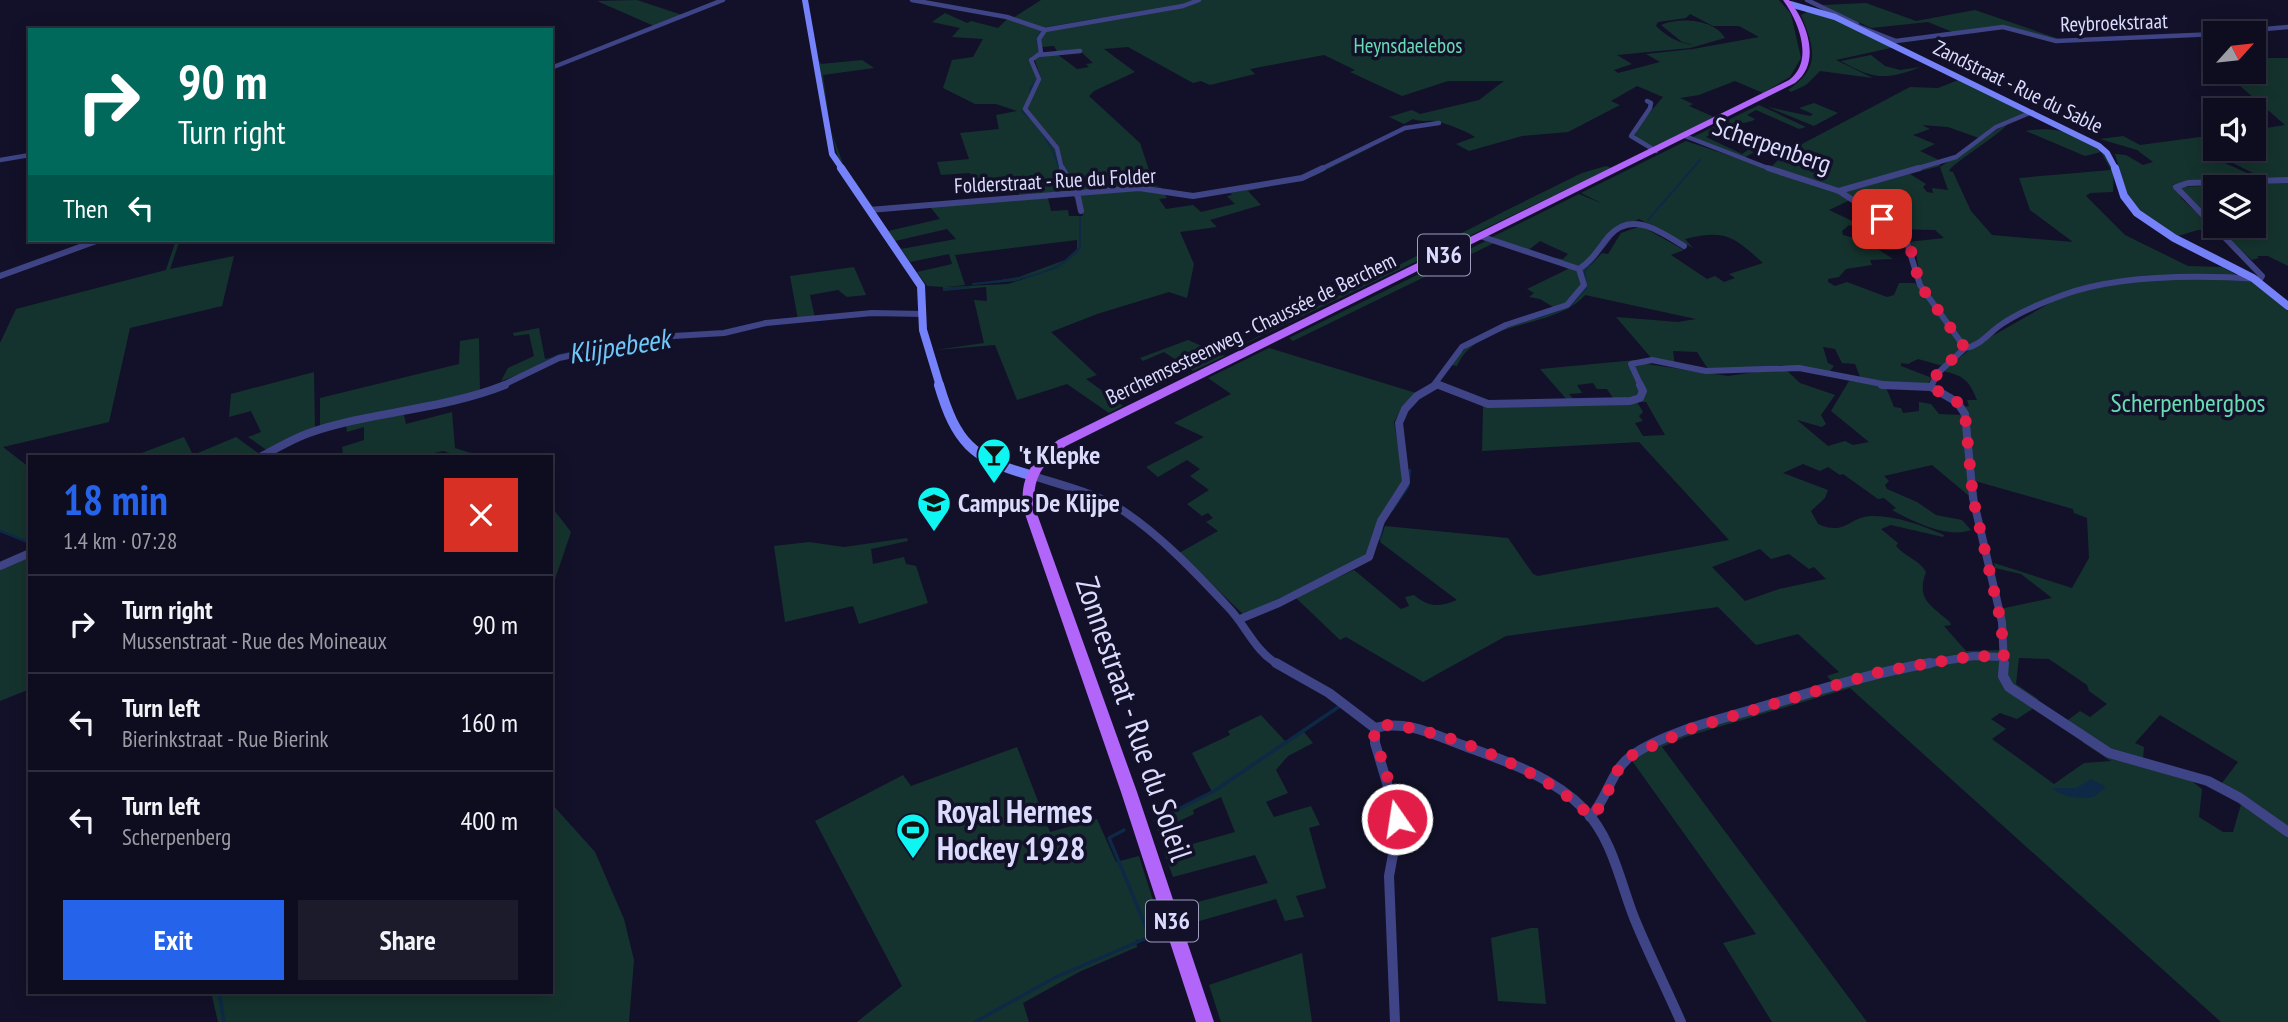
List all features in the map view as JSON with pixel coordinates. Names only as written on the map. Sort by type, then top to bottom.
[{"type":"main road","name":"Berchemsesteenweg - Chaussée de Berchem","points":[[1030,475],[1045,455],[1062,443],[1780,89],[1798,77],[1806,58],[1790,4]]},
{"type":"main road","name":"Zonnestraat - Rue du Soleil","points":[[1030,475],[1027,491],[1030,511],[1132,801],[1205,1022]]},
{"type":"street","points":[[553,67],[723,0]]},
{"type":"street","points":[[805,0],[832,154],[919,282],[923,295],[923,330],[954,429],[979,453],[1005,468],[1099,498],[1125,512],[1184,561],[1240,619],[1254,643],[1272,661],[1329,693],[1375,728]]},
{"type":"street","points":[[912,0],[1009,18],[1045,30],[1184,6],[1199,0]]},
{"type":"street","points":[[1807,0],[1895,43]]},
{"type":"street","name":"Zandstraat - Rue du Sable","points":[[1790,4],[1840,20],[1895,43],[2085,138],[2109,153],[2117,168],[2122,195],[2140,216],[2255,280],[2288,306]]},
{"type":"street","points":[[1840,20],[1859,25]]},
{"type":"street","name":"Reybroekstraat","points":[[1895,43],[2001,27],[2056,41],[2143,40],[2203,34]]},
{"type":"street","name":"Reybroekstraat","points":[[2266,29],[2288,27]]},
{"type":"street","points":[[1045,30],[1039,39],[1041,53],[1031,60],[1039,79],[1032,89],[1031,100],[1025,110],[1057,148],[1063,173],[1076,193],[1081,211]]},
{"type":"street","points":[[1038,55],[1080,51]]},
{"type":"street","points":[[1647,101],[1651,103],[1650,107],[1631,136],[1656,151]]},
{"type":"street","points":[[1839,191],[1956,157],[1996,127],[2032,112]]},
{"type":"street","name":"Folderstraat - Rue du Folder","points":[[869,210],[1148,188],[1193,196],[1272,186],[1311,175],[1405,128],[1439,123]]},
{"type":"street","name":"Scherpenberg","points":[[1685,136],[1797,180],[1839,191],[1882,219],[1907,243],[1920,285],[1965,348]]},
{"type":"street","points":[[0,160],[28,155]]},
{"type":"street","points":[[1931,387],[1938,372],[1965,348],[1972,347],[2004,322],[2063,295],[2103,282],[2224,276],[2255,280],[2262,276],[2242,252],[2181,195],[2176,187],[2188,183],[2288,180]]},
{"type":"street","points":[[1579,269],[1598,254],[1614,231],[1636,222],[1650,226],[1684,246]]},
{"type":"street","points":[[1480,236],[1579,269]]},
{"type":"street","points":[[0,276],[94,242]]},
{"type":"street","points":[[1240,619],[1279,603],[1369,557],[1381,521],[1406,482],[1407,469],[1400,440],[1401,415],[1417,396],[1437,384],[1455,355],[1470,343],[1506,325],[1570,302],[1584,285],[1579,269]]},
{"type":"street","points":[[264,455],[308,433],[411,408],[456,401],[495,389],[559,358],[599,348],[657,337],[719,334],[766,323],[872,313],[923,314]]},
{"type":"street","points":[[1437,384],[1488,404],[1630,401],[1640,398],[1643,391],[1631,364],[1644,360],[1718,373],[1789,367],[1868,381],[1931,387],[1957,402],[1965,414],[1973,498],[2001,622],[2003,676],[2009,687],[2094,745],[2118,757],[2175,770],[2208,781],[2240,798],[2288,832]]},
{"type":"street","points":[[0,566],[28,553]]},
{"type":"street","points":[[1590,817],[1601,806],[1618,770],[1630,756],[1690,729],[1883,671],[1974,656],[2004,657]]},
{"type":"street","points":[[1375,728],[1385,725],[1414,729],[1521,767],[1555,786],[1590,817],[1611,852],[1633,915],[1681,1022]]},
{"type":"street","points":[[1375,728],[1375,743],[1396,813],[1397,833],[1389,876],[1395,1022]]},
{"type":"green space","points":[[637,0],[682,15],[654,26],[597,1]]},
{"type":"green space","name":"Heynsdaelebos","points":[[1041,0],[1197,0],[1186,6],[1200,0],[1779,0],[1791,14],[1801,58],[1790,77],[1763,93],[1735,81],[1699,95],[1680,98],[1693,104],[1689,106],[1714,117],[1654,147],[1634,138],[1639,125],[1663,97],[1637,86],[1611,101],[1620,105],[1568,132],[1522,136],[1469,151],[1456,144],[1475,137],[1458,128],[1436,121],[1413,119],[1404,124],[1389,117],[1412,110],[1420,114],[1479,100],[1504,81],[1448,81],[1402,96],[1350,72],[1355,70],[1324,55],[1250,69],[1255,74],[1210,85],[1201,81],[1193,83],[1128,47],[1104,49],[1135,72],[1094,91],[1089,96],[1140,143],[1154,185],[1168,189],[1156,187],[1081,192],[1064,173],[1058,149],[1026,110],[1041,78],[1034,58],[1057,54],[1077,69],[1089,67],[1086,64],[1093,63],[1080,51],[1058,53],[1054,46],[1041,47],[1040,38],[1046,31],[1084,21],[1045,29],[1013,18]],"holes":[[[1690,14],[1713,26],[1739,26],[1759,37],[1693,49],[1646,54],[1660,62],[1618,73],[1614,70],[1632,64],[1617,55],[1690,48],[1725,38],[1713,27],[1696,21],[1668,22],[1661,25],[1682,42],[1694,45],[1689,44],[1678,41],[1664,33],[1656,26],[1658,22],[1686,18]]]},
{"type":"green space","points":[[1866,3],[1916,21],[1975,10],[2065,41],[2014,28],[1955,33],[1928,22],[1871,28],[1822,5]]},
{"type":"green space","points":[[1807,12],[1828,16],[1895,47],[1836,60],[1873,78],[1820,71],[1806,85],[1791,92],[1788,90],[1806,74],[1812,57],[1810,38],[1801,15]]},
{"type":"green space","points":[[945,13],[967,23],[971,21],[998,28],[1008,18],[1041,30],[1040,52],[1031,57],[1038,75],[1024,108],[1056,149],[1073,190],[1047,194],[1051,211],[1068,210],[1069,216],[1083,216],[1079,195],[1147,189],[1164,193],[1167,198],[1159,199],[1166,209],[1193,205],[1201,212],[1235,204],[1227,196],[1232,195],[1230,193],[1276,185],[1248,191],[1261,205],[1210,220],[1217,227],[1180,232],[1194,264],[1187,298],[1169,292],[1097,314],[1051,332],[1097,375],[1086,379],[1123,406],[1109,413],[1067,384],[1017,400],[995,345],[935,350],[984,343],[974,300],[987,301],[986,287],[943,291],[943,287],[927,286],[917,272],[952,264],[949,254],[910,262],[901,249],[956,239],[947,229],[895,241],[888,231],[940,219],[930,207],[871,208],[838,157],[831,131],[843,164],[873,207],[1020,196],[1017,183],[972,183],[970,173],[941,175],[937,162],[969,159],[960,133],[999,129],[996,115],[1017,111],[996,104],[975,104],[943,88],[952,60],[973,57],[983,39],[952,37],[960,28],[932,22]],"holes":[[[1077,240],[1077,249],[1065,260],[1019,277],[971,285],[1015,281],[1070,264],[1008,284],[946,287],[965,285],[955,255]]]},
{"type":"green space","points":[[1871,55],[1885,66],[1900,70],[1921,67],[1880,76],[1862,72],[1841,61]]},
{"type":"green space","points":[[2266,58],[2288,58],[2288,180],[2266,179],[2266,175],[2257,175],[2229,161],[2266,161],[2266,128],[2285,125],[2266,108],[2266,98],[2254,98],[2238,84],[2266,84]]},
{"type":"green space","points":[[862,60],[874,68],[823,75],[829,120],[819,61],[821,64]]},
{"type":"green space","name":"Scherpenbergbos","points":[[1961,79],[2027,112],[1979,138],[1948,127],[1922,125],[1930,129],[1913,135],[1935,144],[1920,151],[1941,161],[1940,166],[1910,174],[1926,184],[1923,187],[1927,192],[1933,193],[1932,188],[1948,190],[1940,167],[2009,122],[1949,171],[1953,172],[1971,211],[1992,235],[2073,242],[2030,210],[2019,178],[2111,170],[2101,152],[2085,156],[2026,131],[2049,129],[2074,134],[2096,146],[2105,154],[2111,165],[2113,192],[2090,193],[2086,196],[2125,235],[2188,266],[2222,267],[2242,278],[2252,279],[2288,311],[2288,828],[2222,783],[2238,762],[2160,715],[2135,743],[2144,747],[2143,759],[2173,767],[2202,789],[2199,817],[2223,832],[2233,832],[2242,801],[2288,835],[2288,1022],[2221,1022],[1850,688],[1685,737],[1662,747],[1867,1022],[1772,1022],[1723,943],[1756,934],[1630,758],[1649,748],[1834,684],[1827,676],[1839,672],[1798,634],[1756,645],[1718,607],[1506,636],[1423,682],[1346,637],[1340,640],[1295,597],[1354,570],[1401,609],[1409,606],[1405,597],[1414,595],[1435,605],[1457,600],[1380,542],[1385,526],[1508,538],[1533,574],[1538,576],[1729,540],[1639,442],[1482,451],[1483,406],[1637,402],[1643,412],[1639,416],[1643,421],[1635,423],[1643,436],[1665,435],[1646,402],[1642,402],[1646,391],[1635,367],[1640,363],[1728,376],[1784,368],[1800,383],[1835,395],[1821,415],[1826,424],[1822,427],[1797,420],[1828,446],[1845,441],[1853,445],[1869,442],[1831,411],[1849,381],[1885,385],[1894,407],[1901,408],[1903,413],[1919,411],[1919,402],[1931,404],[1939,414],[1961,415],[1957,408],[1969,406],[1967,400],[1977,400],[1965,380],[1943,371],[1973,347],[2050,303],[2045,301],[2009,316],[1970,346],[1966,345],[1921,282],[1916,253],[1908,242],[1944,238],[1935,230],[1895,229],[1842,189],[1771,167],[1785,153],[1910,87],[1938,88]],"holes":[[[1803,464],[1820,471],[1828,467],[1840,475],[1843,474],[1878,499],[1884,498],[1896,508],[1892,510],[1941,531],[1971,530],[1962,520],[1936,515],[1917,502],[1887,489],[1885,485],[1889,481],[1884,476],[1932,465],[1968,495],[1978,499],[1975,481],[2073,509],[2074,513],[2087,518],[2089,558],[2072,588],[1994,563],[1995,568],[2021,574],[2052,598],[2000,609],[2001,650],[1966,651],[1944,626],[1951,625],[1950,622],[1927,601],[1923,589],[1926,572],[1881,529],[1891,525],[1943,537],[1944,535],[1908,521],[1879,516],[1863,517],[1834,528],[1818,524],[1811,511],[1825,498],[1828,490],[1783,473]],[[1760,549],[1771,559],[1789,554],[1809,569],[1814,567],[1826,579],[1779,589],[1745,601],[1712,567]],[[2019,658],[2049,659],[2087,685],[2089,691],[2107,704],[2090,717],[2080,711],[2068,720],[2086,738],[2082,742],[2111,761],[2084,763],[2054,784],[1992,739],[2006,729],[1991,719],[2000,713],[2017,719],[2034,708],[2038,699],[2016,684]]]},
{"type":"green space","points":[[1814,103],[1838,113],[1814,126],[1768,107],[1810,116],[1813,114],[1799,108]]},
{"type":"green space","points":[[1759,105],[1806,127],[1799,129],[1756,110],[1747,115],[1755,119],[1752,121],[1722,128],[1706,137],[1742,154],[1759,142],[1766,145],[1744,158],[1693,137]]},
{"type":"green space","points":[[2123,136],[2140,145],[2203,137],[2203,161],[2221,161],[2251,175],[2203,175],[2203,182],[2173,184],[2182,199],[2203,218],[2203,230],[2178,236],[2147,218],[2129,200],[2115,154],[2126,155],[2143,165],[2153,162],[2137,150],[2100,139]]},
{"type":"green space","points":[[1686,141],[1838,192],[1850,200],[1829,210],[1865,227],[1860,229],[1849,225],[1842,231],[1843,235],[1880,245],[1876,248],[1893,259],[1870,260],[1872,265],[1846,269],[1839,277],[1828,279],[1828,282],[1835,286],[1847,282],[1887,297],[1894,295],[1899,283],[1915,283],[1964,347],[1943,366],[1918,359],[1908,364],[1901,363],[1901,366],[1932,378],[1926,386],[1861,379],[1855,364],[1842,363],[1835,349],[1823,347],[1828,363],[1834,366],[1829,372],[1780,365],[1710,372],[1697,352],[1673,351],[1675,366],[1653,360],[1616,317],[1678,322],[1696,319],[1585,295],[1554,315],[1481,340],[1467,351],[1457,366],[1451,365],[1461,353],[1485,336],[1558,310],[1540,299],[1529,297],[1534,293],[1527,289],[1568,269],[1553,261],[1556,258],[1563,259],[1568,254],[1540,241],[1526,252],[1490,238],[1579,194],[1603,204],[1581,193]],"holes":[[[1639,219],[1693,248],[1685,239],[1720,235],[1736,241],[1763,263],[1729,274],[1735,278],[1724,282],[1715,276],[1707,279],[1671,255],[1684,250],[1641,226],[1621,233],[1608,254],[1602,253],[1591,265],[1586,264],[1616,229]]]},
{"type":"green space","points":[[1376,145],[1314,176],[1300,179]]},
{"type":"green space","points":[[1606,166],[1611,168],[1228,352],[1582,173]]},
{"type":"green space","points":[[1316,171],[1293,181],[1270,184]]},
{"type":"green space","points":[[2288,182],[2288,266],[2268,256],[2257,256],[2259,258],[2252,260],[2229,238],[2266,238],[2266,183]]},
{"type":"green space","points":[[1270,184],[1236,191],[1212,193]]},
{"type":"green space","points":[[2203,186],[2203,212],[2179,187]]},
{"type":"green space","points":[[1486,241],[1494,243],[1293,341],[1289,338]]},
{"type":"green space","points":[[175,242],[179,242],[170,269],[234,256],[222,306],[130,328],[109,422],[3,447],[28,466],[28,541],[0,530],[0,343],[16,309],[166,270]]},
{"type":"green space","points":[[854,267],[866,295],[847,297],[838,290],[810,295],[815,318],[798,320],[790,276]]},
{"type":"green space","points":[[539,328],[545,359],[589,349],[501,381],[508,368],[534,356],[529,334],[514,336],[513,333]]},
{"type":"green space","points":[[479,338],[480,393],[320,428],[320,398],[459,364],[460,341]]},
{"type":"green space","points":[[1188,340],[1225,356],[1193,371],[1164,352],[1143,361],[1140,358]]},
{"type":"green space","points":[[1269,348],[1416,393],[1403,406],[1394,422],[1404,480],[1373,547],[1363,559],[1244,615],[1179,553],[1218,531],[1206,522],[1213,518],[1208,513],[1202,516],[1187,504],[1209,490],[1190,476],[1200,469],[1187,460],[1158,477],[1146,467],[1204,437],[1174,423],[1231,394],[1208,378]]},
{"type":"green space","points":[[1636,360],[1628,365],[1639,383],[1641,394],[1615,401],[1607,389],[1597,389],[1593,383],[1577,385],[1582,393],[1569,394],[1576,402],[1569,402],[1540,369]]},
{"type":"green space","points":[[314,372],[315,429],[268,451],[248,437],[261,432],[251,411],[229,417],[231,394]]},
{"type":"green space","points":[[403,411],[406,424],[452,412],[455,448],[477,455],[456,455],[443,451],[426,455],[340,455],[343,454],[342,447],[364,440],[364,427],[347,432],[346,425]]},
{"type":"green space","points":[[184,437],[193,455],[136,455]]},
{"type":"green space","points":[[236,437],[261,455],[193,455]]},
{"type":"green space","points":[[553,509],[571,532],[553,585]]},
{"type":"green space","points":[[907,538],[908,541],[871,549],[873,564],[904,557],[906,564],[916,566],[928,603],[859,624],[853,606],[785,622],[774,546],[809,542],[844,547]]},
{"type":"green space","points":[[28,558],[28,690],[0,701],[0,570]]},
{"type":"green space","points":[[1261,715],[1285,741],[1304,732],[1313,743],[1288,756],[1276,770],[1288,793],[1266,802],[1274,817],[1311,806],[1320,825],[1309,828],[1326,888],[1296,896],[1304,917],[1285,921],[1276,899],[1189,924],[1183,906],[1268,883],[1255,855],[1173,877],[1164,852],[1235,832],[1221,797],[1193,810],[1194,814],[1158,831],[1155,822],[1212,792],[1192,753],[1230,735],[1228,731]]},
{"type":"green space","points":[[1017,747],[1050,832],[1097,819],[1116,862],[1139,856],[1165,938],[1136,940],[1137,947],[1079,972],[1023,1003],[1029,1022],[857,1022],[902,986],[815,821],[903,775],[911,786]]},
{"type":"green space","points":[[553,805],[595,852],[624,919],[634,960],[629,1022],[218,1022],[211,994],[553,994]]},
{"type":"green space","points":[[1538,928],[1546,1004],[1498,1001],[1491,938]]},
{"type":"green space","points":[[1302,953],[1312,1022],[1221,1022],[1209,985]]},
{"type":"water","points":[[2091,779],[2106,787],[2094,797],[2072,797],[2053,788],[2076,788]]},
{"type":"waterway","points":[[1045,28],[1099,19]]},
{"type":"waterway","name":"Klijpebeek","points":[[1039,49],[1037,40],[1040,33]]},
{"type":"waterway","name":"Klijpebeek","points":[[1030,95],[1030,89],[1037,80]]},
{"type":"waterway","name":"Klijpebeek","points":[[1022,111],[1030,118]]},
{"type":"waterway","name":"Klijpebeek","points":[[1041,131],[1069,186]]},
{"type":"waterway","points":[[1648,220],[1700,160]]},
{"type":"waterway","name":"Klijpebeek","points":[[973,284],[1031,276],[1058,266],[1080,248],[1080,217]]},
{"type":"waterway","points":[[1570,306],[1586,288],[1585,271],[1611,238]]},
{"type":"waterway","name":"Klijpebeek","points":[[944,289],[969,287]]},
{"type":"waterway","points":[[1537,318],[1560,310]]},
{"type":"waterway","name":"Klijpebeek","points":[[540,364],[559,355],[624,341]]},
{"type":"waterway","points":[[1392,510],[1408,487],[1410,470]]},
{"type":"waterway","points":[[1380,539],[1382,528]]},
{"type":"waterway","points":[[0,531],[28,542]]},
{"type":"waterway","points":[[1155,821],[1214,791],[1340,706]]},
{"type":"waterway","points":[[1124,830],[1109,838],[1146,927]]},
{"type":"waterway","points":[[975,1022],[1056,977],[1149,937]]},
{"type":"waterway","points":[[219,994],[224,1022]]},
{"type":"place","name":"'t Klepke","points":[[994,485]]},
{"type":"place","name":"Campus De Klijpe","points":[[934,533]]},
{"type":"place","name":"Royal Hermes Hockey 1928","points":[[913,860]]},
{"type":"route","points":[[1397,819],[1394,798],[1373,732],[1380,725],[1427,733],[1521,767],[1555,786],[1590,817],[1601,806],[1618,770],[1630,756],[1690,729],[1883,671],[1974,656],[2004,657],[2001,622],[1973,498],[1967,421],[1957,402],[1931,387],[1938,372],[1965,348],[1920,285],[1910,247],[1882,219]]}]
